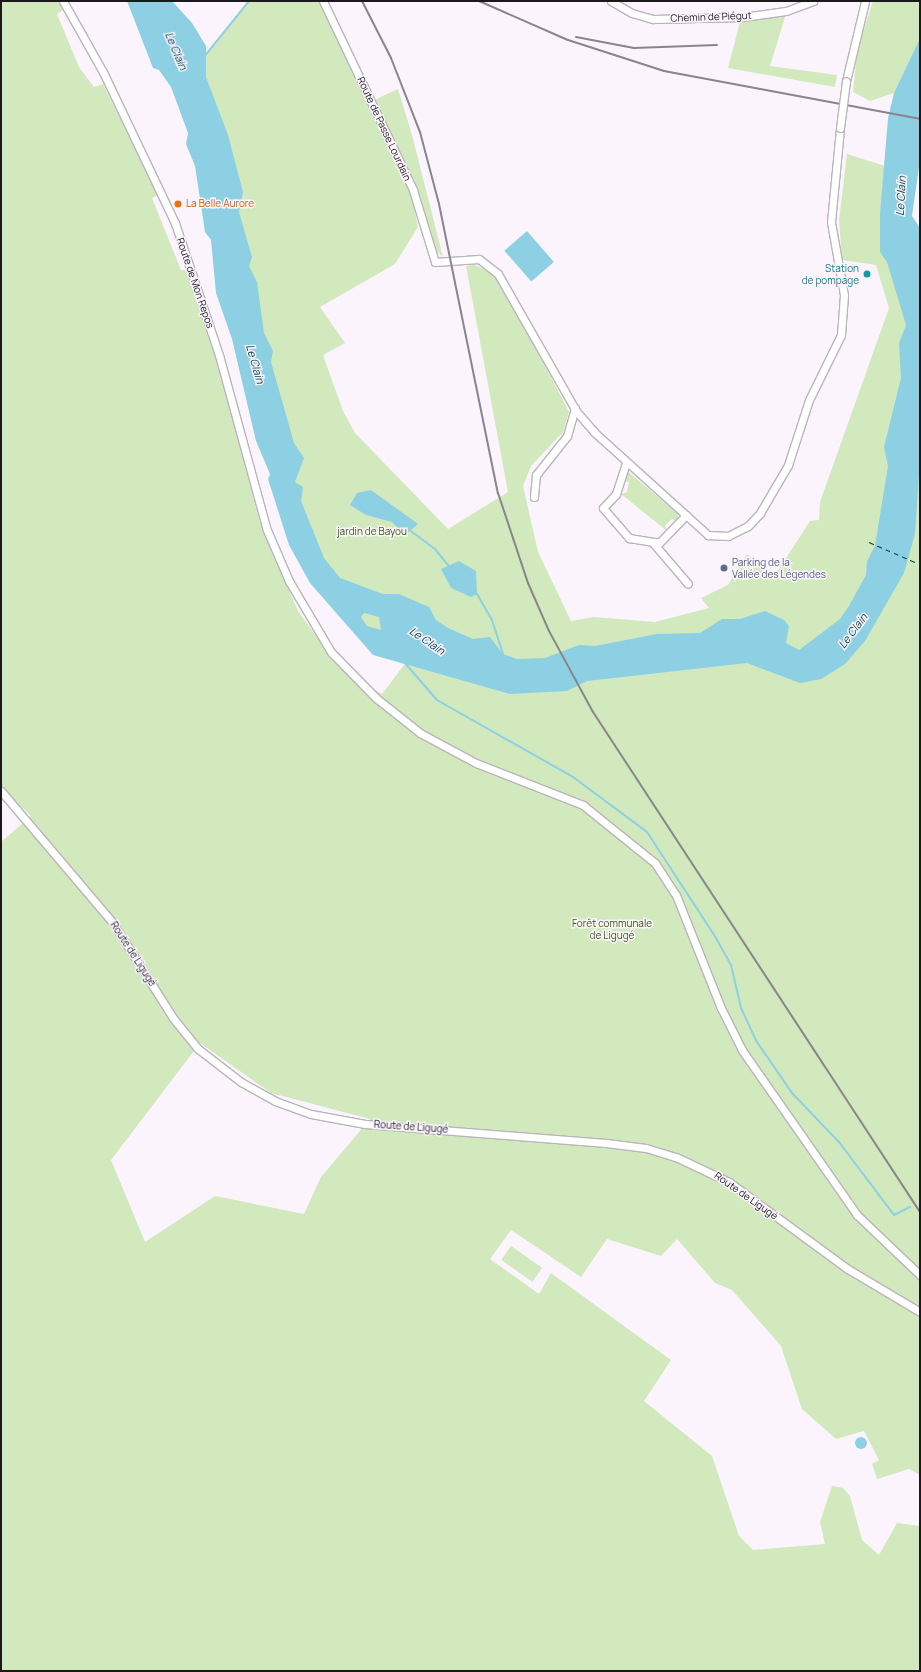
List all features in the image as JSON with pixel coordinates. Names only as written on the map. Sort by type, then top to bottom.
[{"type":"street","name":"Route de Mon Repos","points":[[63,1],[103,72],[175,223],[219,355],[259,508],[289,581],[331,652],[376,698],[420,733],[476,763],[583,805],[655,863],[676,895],[718,1001],[742,1050],[857,1215],[920,1275]]},
{"type":"street","name":"Route de Passe Lourdain","points":[[323,1],[413,190],[435,262],[479,260],[498,274],[575,408]]},
{"type":"street","name":"Chemin de Piégut","points":[[611,1],[632,13],[653,19],[742,18],[786,11],[813,1]]},
{"type":"street","points":[[575,408],[594,432],[626,463],[686,515],[702,531],[719,538],[743,529],[760,513],[788,465],[809,400],[838,341],[844,295],[831,222],[846,81],[865,1]]},
{"type":"street","points":[[534,497],[536,474],[568,436],[575,408]]},
{"type":"street","points":[[626,463],[616,494],[603,511],[629,538],[654,544],[688,584]]},
{"type":"street","points":[[654,544],[686,515]]},
{"type":"street","name":"Route de Ligugé","points":[[1,791],[113,923],[173,1018],[197,1048],[241,1082],[275,1101],[311,1114],[365,1124],[606,1143],[646,1148],[676,1157],[729,1182],[848,1269],[920,1312]]},
{"type":"green space","name":"Forêt communale de Ligugé","points":[[1,1],[59,1],[64,9],[57,14],[79,67],[94,87],[103,84],[158,195],[152,198],[181,270],[188,270],[218,363],[260,523],[298,611],[332,658],[356,680],[382,694],[410,657],[360,626],[307,540],[192,75],[249,1],[320,1],[411,193],[418,227],[395,264],[320,307],[345,343],[323,355],[343,411],[355,433],[448,529],[508,492],[466,266],[474,265],[487,270],[502,283],[569,412],[563,432],[531,466],[523,486],[538,552],[571,621],[594,617],[655,622],[709,608],[701,598],[728,585],[747,554],[775,575],[810,521],[819,520],[820,502],[889,308],[876,265],[842,260],[839,220],[847,154],[885,166],[920,292],[920,1475],[909,1469],[877,1479],[872,1464],[879,1460],[864,1431],[836,1439],[802,1409],[781,1346],[732,1290],[715,1283],[677,1239],[661,1256],[607,1239],[581,1277],[511,1230],[490,1259],[539,1294],[551,1273],[671,1360],[644,1401],[712,1456],[739,1536],[753,1550],[825,1544],[820,1522],[832,1486],[843,1488],[850,1496],[862,1540],[879,1555],[897,1523],[920,1526],[920,1671],[1,1671],[1,842],[31,816],[1,787]],"holes":[[[200,1043],[271,1093],[370,1119],[321,1177],[304,1214],[215,1196],[145,1242],[111,1160]]]},
{"type":"green space","points":[[873,1],[920,1],[920,38],[894,93],[870,101],[853,92],[857,51]]},
{"type":"green space","points":[[786,14],[770,66],[837,75],[835,87],[728,68],[740,22]]},
{"type":"green space","points":[[398,89],[412,135],[443,257],[437,251],[411,176],[374,100]]},
{"type":"green space","points":[[626,470],[678,514],[677,521],[672,519],[665,526],[667,531],[621,494],[627,492],[629,482],[623,481]]},
{"type":"green space","points":[[511,1246],[542,1268],[532,1282],[501,1260]]},
{"type":"water","name":"Le Clain","points":[[127,1],[173,2],[192,23],[206,46],[206,77],[228,135],[243,192],[239,212],[252,257],[249,266],[257,282],[264,333],[273,351],[271,362],[294,443],[304,458],[295,482],[303,487],[301,501],[324,558],[340,578],[383,594],[399,594],[429,607],[436,620],[448,628],[473,639],[490,637],[503,654],[517,659],[545,658],[579,645],[595,646],[657,634],[700,633],[722,619],[740,619],[765,611],[784,620],[789,626],[786,643],[799,650],[840,619],[866,575],[867,561],[875,546],[888,466],[884,447],[901,378],[899,343],[906,325],[887,262],[880,252],[880,214],[888,118],[894,93],[920,38],[920,160],[912,216],[920,228],[920,460],[915,534],[904,573],[865,641],[845,664],[821,679],[800,683],[747,663],[587,681],[567,691],[510,694],[373,655],[310,583],[289,545],[268,479],[270,474],[256,441],[232,339],[216,293],[211,240],[205,232],[195,166],[186,144],[188,133],[171,87],[159,70],[153,68]],"holes":[[[364,613],[379,617],[381,630],[367,626],[361,617]]]},
{"type":"water","points":[[527,231],[554,262],[531,282],[504,251]]},
{"type":"water","points":[[371,490],[418,524],[405,535],[392,522],[366,515],[350,505],[357,493]]},
{"type":"water","points":[[459,561],[476,571],[477,594],[471,597],[451,588],[441,569]]},
{"type":"water","points":[[863,1437],[866,1438],[866,1448],[859,1449],[856,1448],[855,1441],[856,1438]]},
{"type":"waterway","points":[[204,57],[249,1]]},
{"type":"waterway","points":[[411,531],[435,549],[448,565]]},
{"type":"waterway","points":[[477,594],[492,620],[503,654]]},
{"type":"waterway","points":[[399,636],[401,648]]},
{"type":"waterway","points":[[404,662],[437,700],[573,777],[647,832],[716,938],[731,965],[741,1008],[757,1042],[792,1093],[839,1142],[894,1215],[910,1207]]},
{"type":"ferry route","points":[[869,542],[917,563]]},
{"type":"railway","points":[[362,1],[391,58],[420,132],[439,204],[498,493],[528,583],[549,631],[593,712],[920,1212]]},
{"type":"railway","points":[[479,1],[568,40],[664,71],[920,119]]},
{"type":"railway","points":[[576,37],[634,48],[717,45]]},
{"type":"place","name":"La Belle Aurore","points":[[178,204]]},
{"type":"place","name":"Station de pompage","points":[[867,274]]},
{"type":"place","name":"Parking de la Vallée des Légendes","points":[[724,568]]},
{"type":"park label","name":"jardin de Bayou","points":[[372,532]]}]
